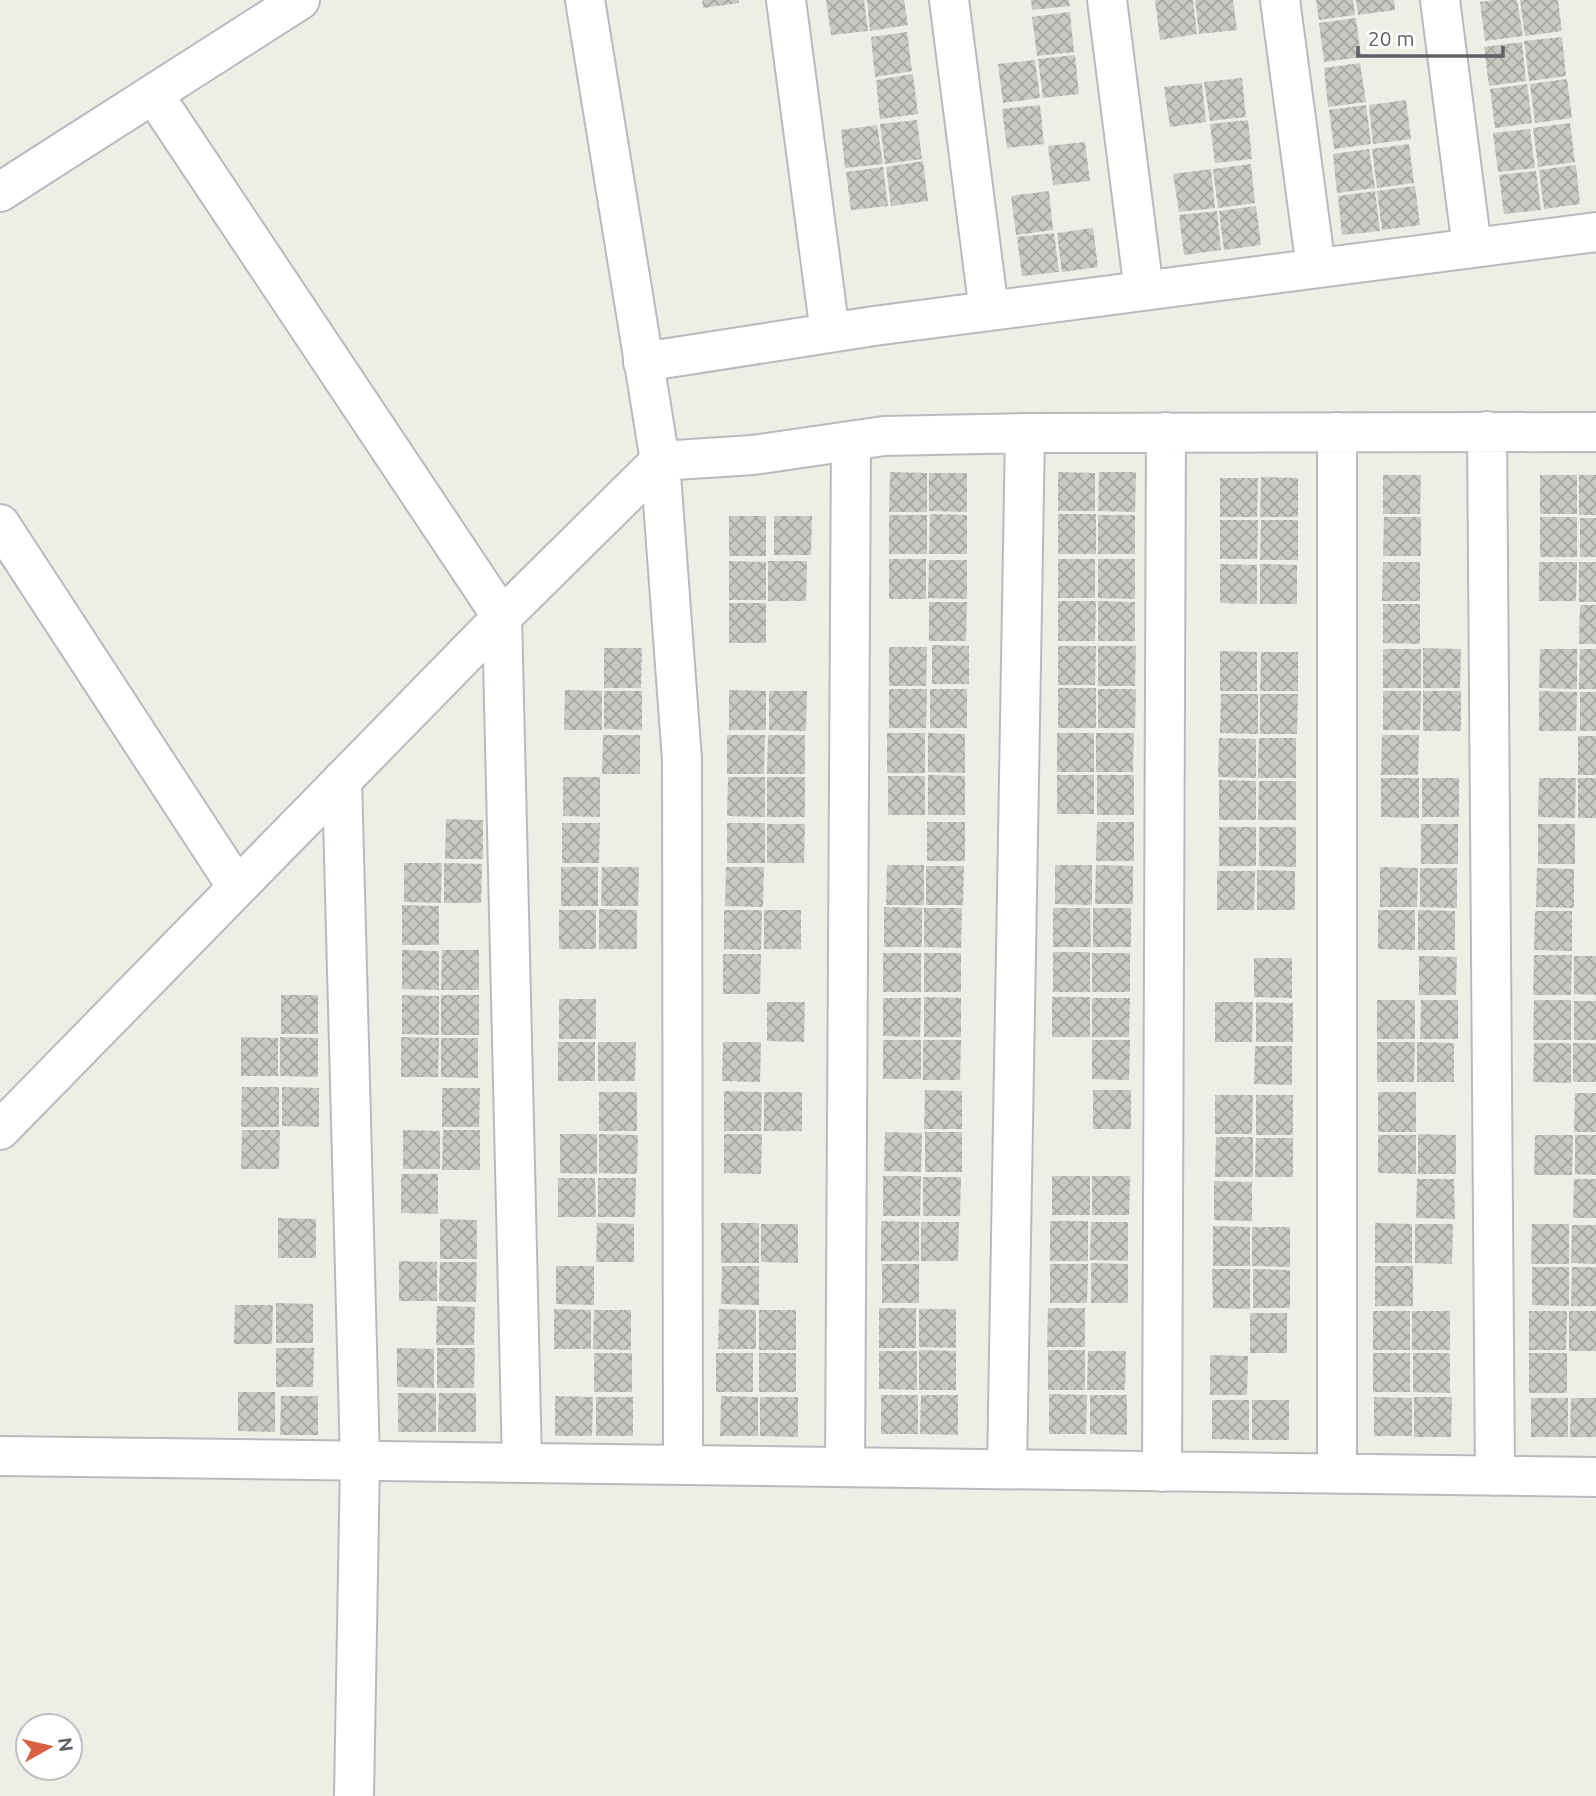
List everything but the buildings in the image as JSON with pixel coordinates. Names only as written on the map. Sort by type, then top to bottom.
[{"type":"street","points":[[0,192],[300,0]]},
{"type":"street","points":[[585,0],[660,461],[682,760],[683,1465]]},
{"type":"street","points":[[786,0],[830,333]]},
{"type":"street","points":[[949,0],[989,311]]},
{"type":"street","points":[[1107,0],[1144,291]]},
{"type":"street","points":[[1280,0],[1316,268]]},
{"type":"street","points":[[1440,0],[1472,248]]},
{"type":"street","points":[[154,95],[502,617],[522,1463]]},
{"type":"street","points":[[643,362],[989,311],[1596,232]]},
{"type":"street","points":[[1487,431],[1495,1476]]},
{"type":"street","points":[[0,1129],[502,617],[660,461],[754,455],[884,436],[1166,432],[1596,432]]},
{"type":"street","points":[[1162,1472],[1166,432]]},
{"type":"street","points":[[1337,432],[1338,1474]]},
{"type":"street","points":[[1007,1469],[1025,433]]},
{"type":"street","points":[[845,1467],[851,441]]},
{"type":"street","points":[[0,524],[237,887]]},
{"type":"street","points":[[342,780],[360,1461],[354,1796]]},
{"type":"street","points":[[0,1456],[1596,1477]]}]
